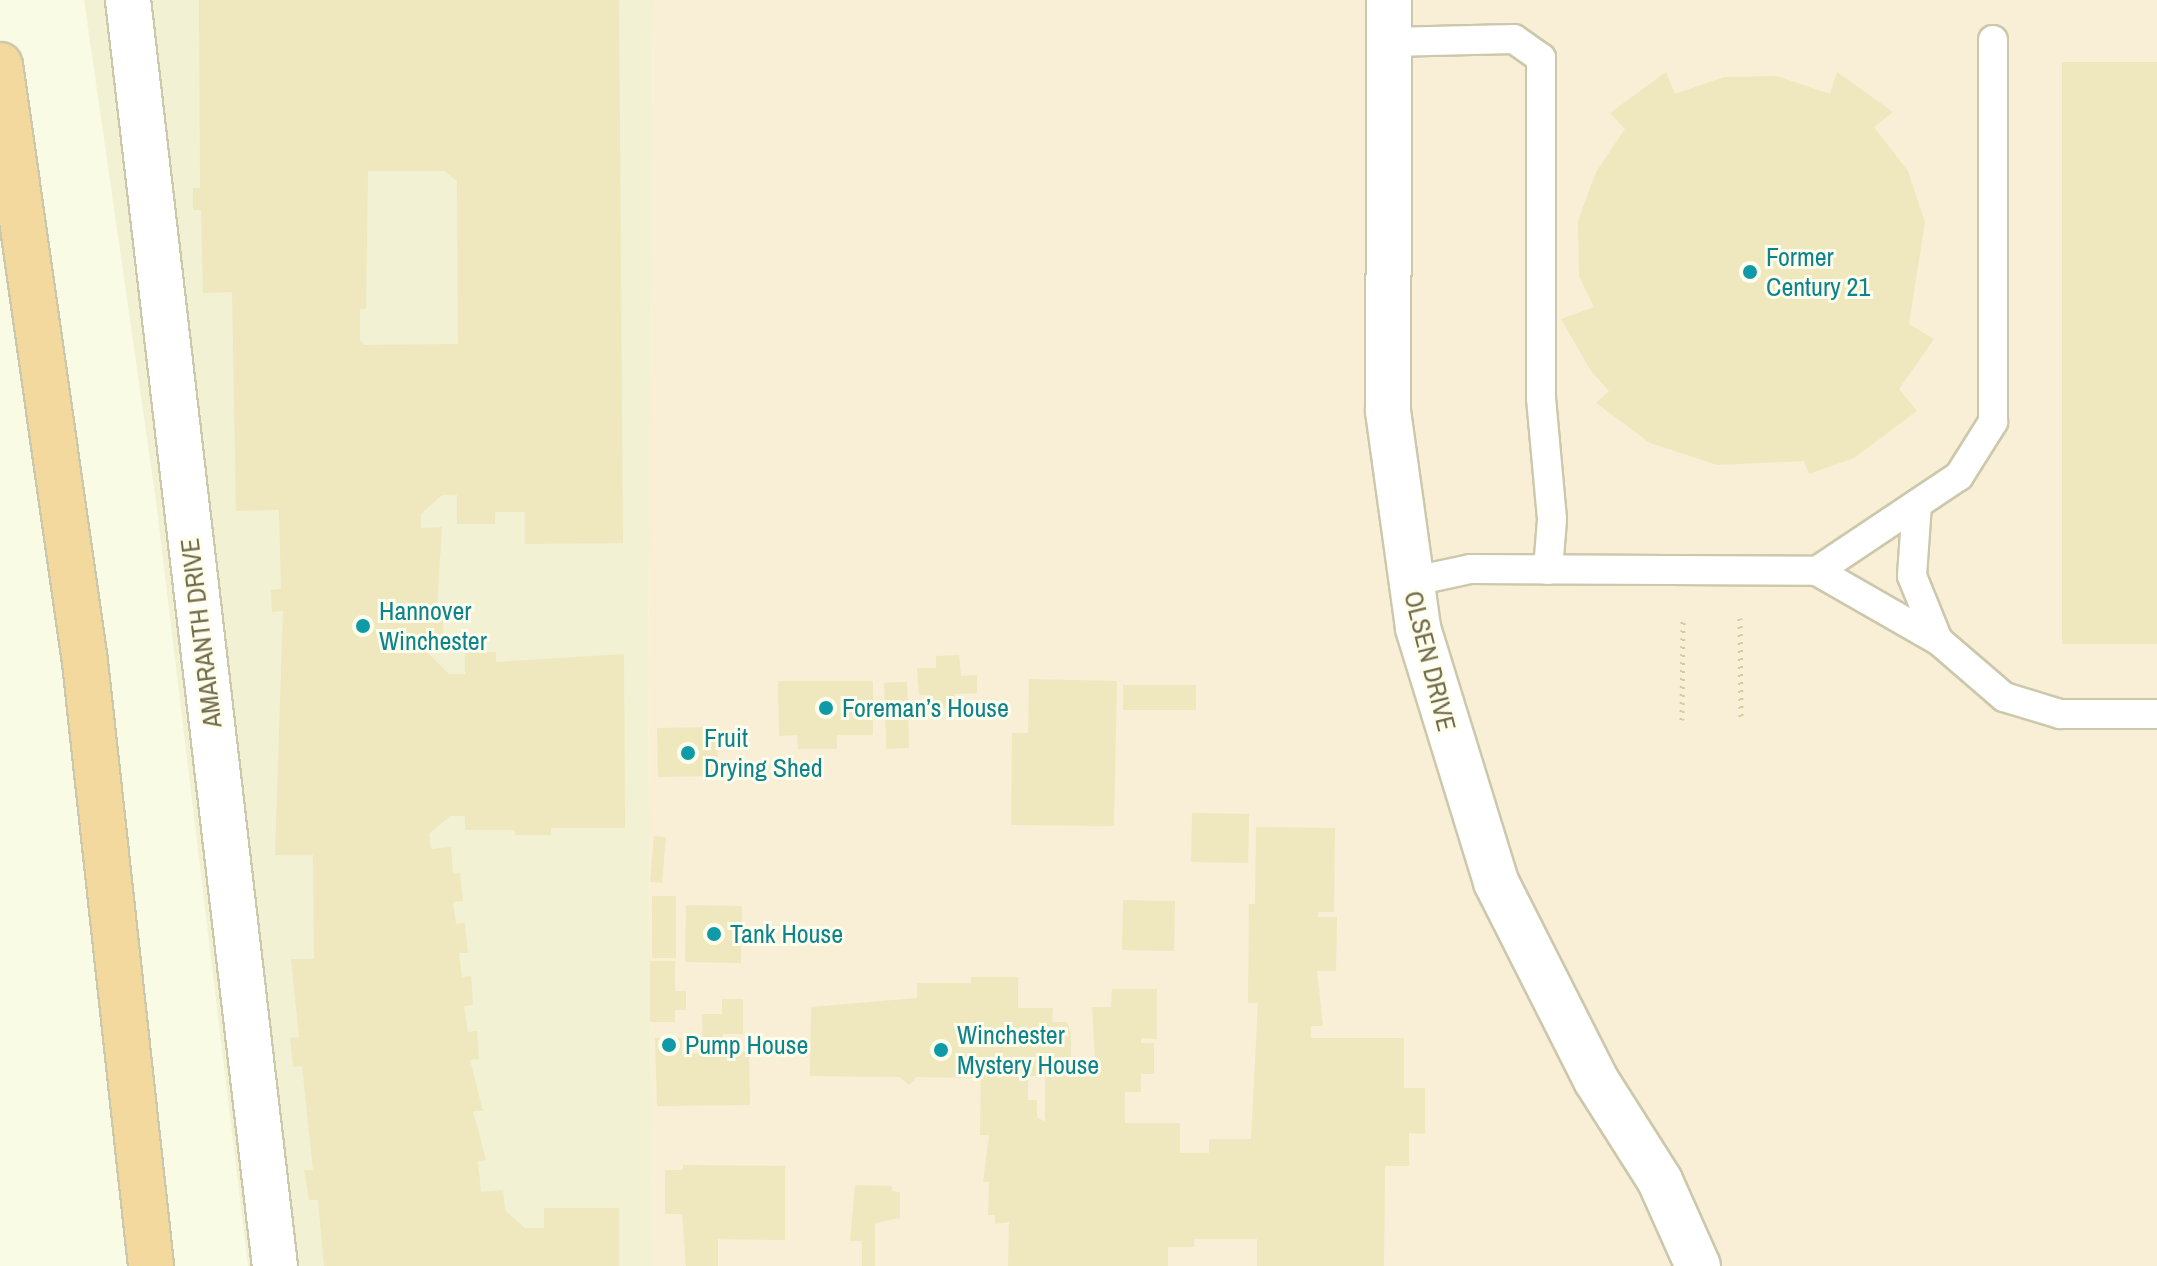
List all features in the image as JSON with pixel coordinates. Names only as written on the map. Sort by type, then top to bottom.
[{"type":"highway","points":[[0,65],[85,662],[151,1266]]},
{"type":"street","name":"AMARANTH DRIVE","points":[[128,0],[275,1266]]},
{"type":"street","name":"OLSEN DRIVE","points":[[1389,21],[1388,411],[1410,582],[1456,761],[1496,882],[1596,1080],[1660,1181],[1698,1266]]},
{"type":"lane","points":[[1389,21],[1514,39],[1541,58],[1541,398],[1552,520],[1548,570]]},
{"type":"lane","points":[[1817,571],[1959,476],[1993,422],[1993,40]]},
{"type":"lane","points":[[1917,504],[1912,576],[1939,641]]},
{"type":"lane","points":[[1410,582],[1470,569],[1817,571],[1939,641],[2004,697],[2060,714],[2157,714]]},
{"type":"path","points":[[1682,720],[1683,618]]},
{"type":"path","points":[[1740,618],[1741,721]]},
{"type":"shaded area","name":"Hannover Winchester","points":[[84,0],[653,0],[648,671],[652,1266],[248,1266],[156,501]]},
{"type":"shaded area","points":[[653,0],[2157,0],[2157,1266],[652,1266],[648,671]]},
{"type":"building","name":"Hannover Winchester","points":[[199,0],[619,0],[623,543],[525,544],[525,512],[495,512],[495,524],[457,524],[457,495],[442,495],[421,514],[421,528],[442,527],[437,606],[443,606],[443,640],[429,640],[429,654],[449,674],[465,674],[465,652],[496,652],[496,662],[624,654],[625,828],[551,828],[551,835],[515,835],[515,830],[465,830],[465,816],[450,816],[429,834],[431,849],[451,847],[453,874],[460,873],[463,901],[453,902],[456,924],[465,923],[468,953],[459,953],[462,977],[471,976],[473,1005],[464,1006],[468,1032],[477,1031],[479,1059],[470,1060],[483,1111],[473,1111],[486,1160],[478,1161],[481,1192],[503,1190],[505,1210],[525,1228],[544,1228],[544,1208],[619,1208],[619,1266],[324,1266],[318,1200],[309,1200],[304,1170],[313,1170],[302,1066],[293,1067],[290,1038],[299,1037],[291,959],[314,959],[313,855],[275,855],[283,611],[272,612],[271,590],[281,589],[279,510],[236,511],[232,292],[203,293],[201,210],[193,210],[193,188],[200,188]],"holes":[[[368,171],[444,171],[457,181],[458,344],[364,345],[360,340],[360,309],[366,309]]]},
{"type":"building","points":[[2062,62],[2157,62],[2157,644],[2062,644]]},
{"type":"building","name":"Former Century 21","points":[[1666,72],[1675,94],[1724,77],[1777,76],[1830,94],[1837,72],[1893,112],[1874,127],[1908,171],[1925,222],[1909,324],[1934,339],[1899,389],[1917,411],[1854,458],[1809,474],[1804,461],[1717,465],[1650,443],[1596,403],[1609,391],[1591,371],[1561,319],[1594,307],[1579,276],[1578,221],[1596,172],[1625,129],[1610,113]]},
{"type":"building","points":[[959,655],[961,676],[977,675],[977,693],[955,694],[956,707],[932,708],[931,695],[919,695],[917,668],[936,668],[936,656]]},
{"type":"building","points":[[1029,679],[1117,681],[1114,826],[1011,825],[1012,733],[1028,733]]},
{"type":"building","name":"Foreman’s House","points":[[778,681],[873,681],[873,735],[837,735],[837,749],[798,749],[797,735],[779,736]]},
{"type":"building","points":[[907,682],[909,748],[886,749],[884,683]]},
{"type":"building","points":[[1123,685],[1196,685],[1196,710],[1123,710]]},
{"type":"building","name":"Fruit Drying Shed","points":[[717,727],[718,776],[658,777],[657,728]]},
{"type":"building","points":[[1192,813],[1249,814],[1248,863],[1191,862]]},
{"type":"building","name":"Winchester Mystery House","points":[[1256,827],[1335,828],[1334,912],[1318,912],[1318,917],[1337,917],[1336,971],[1317,971],[1323,1026],[1311,1026],[1311,1038],[1404,1038],[1404,1088],[1425,1088],[1425,1134],[1409,1133],[1409,1166],[1385,1166],[1384,1266],[1257,1266],[1257,1239],[1194,1239],[1194,1247],[1168,1247],[1168,1266],[1008,1266],[1009,1222],[995,1224],[995,1215],[988,1215],[989,1182],[983,1182],[989,1135],[980,1135],[981,1056],[977,1078],[917,1077],[909,1085],[899,1077],[810,1076],[811,1007],[917,998],[917,983],[971,983],[971,977],[1018,977],[1018,1008],[1053,1008],[1052,1022],[1067,1022],[1071,1033],[1071,1076],[1096,1076],[1092,1007],[1111,1007],[1112,989],[1157,989],[1157,1039],[1141,1038],[1141,1043],[1154,1043],[1154,1074],[1141,1074],[1141,1092],[1125,1092],[1125,1123],[1180,1123],[1180,1153],[1209,1153],[1209,1139],[1251,1139],[1258,1003],[1248,1003],[1249,904],[1255,904]],"holes":[[[1028,1076],[1045,1076],[1045,1122],[1037,1117],[1037,1100],[1028,1100]]]},
{"type":"building","points":[[654,836],[666,837],[662,883],[650,882]]},
{"type":"building","points":[[652,896],[676,896],[676,958],[652,958]]},
{"type":"building","points":[[1123,900],[1175,901],[1174,951],[1122,950]]},
{"type":"building","name":"Tank House","points":[[686,905],[742,906],[741,963],[685,962]]},
{"type":"building","points":[[650,961],[675,961],[675,991],[686,991],[686,1010],[675,1010],[675,1022],[650,1022]]},
{"type":"building","name":"Pump House","points":[[722,999],[743,999],[743,1034],[723,1034],[724,1053],[749,1052],[750,1105],[657,1106],[655,1038],[682,1038],[682,1054],[703,1053],[702,1014],[722,1014]]},
{"type":"building","points":[[683,1165],[785,1166],[785,1240],[718,1239],[718,1266],[686,1266],[682,1214],[665,1214],[665,1170],[683,1170]]},
{"type":"building","points":[[855,1185],[892,1186],[892,1191],[900,1192],[900,1218],[875,1223],[875,1266],[862,1266],[862,1241],[850,1241]]},
{"type":"place","name":"Former Century 21","points":[[1750,272]]},
{"type":"place","name":"Hannover Winchester","points":[[363,626]]},
{"type":"place","name":"Foreman’s House","points":[[826,708]]},
{"type":"place","name":"Fruit Drying Shed","points":[[688,753]]},
{"type":"place","name":"Tank House","points":[[714,934]]},
{"type":"place","name":"Pump House","points":[[669,1045]]},
{"type":"place","name":"Winchester Mystery House","points":[[941,1050]]}]
